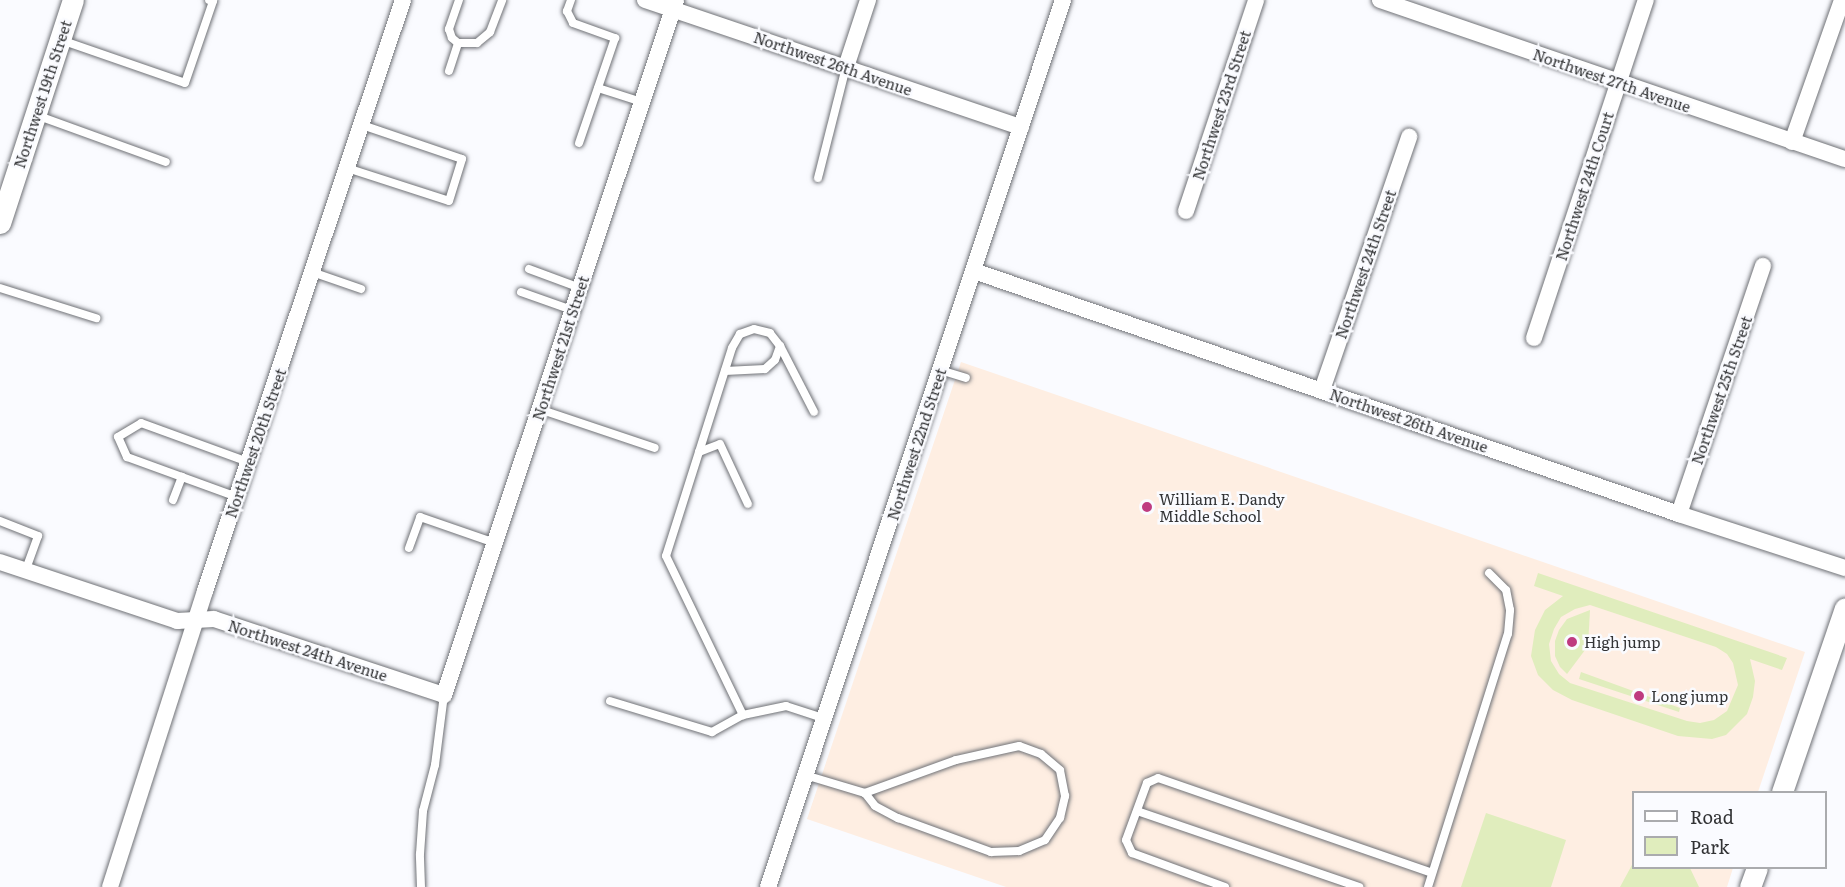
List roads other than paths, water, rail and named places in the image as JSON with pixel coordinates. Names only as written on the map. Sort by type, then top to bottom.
[{"type":"street","name":"Northwest 19th Street","points":[[0,220],[10,181],[74,0]]},
{"type":"street","name":"Northwest 20th Street","points":[[110,887],[195,621],[403,0]]},
{"type":"street","name":"Northwest 26th Avenue","points":[[645,0],[674,5],[1021,127]]},
{"type":"street","points":[[846,67],[868,0]]},
{"type":"street","name":"Northwest 22nd Street","points":[[768,887],[1063,0]]},
{"type":"street","name":"Northwest 23rd Street","points":[[1186,211],[1256,0]]},
{"type":"street","name":"Northwest 27th Avenue","points":[[1380,0],[1845,159]]},
{"type":"street","name":"Northwest 24th Court","points":[[1534,338],[1646,0]]},
{"type":"street","points":[[1792,142],[1842,0]]},
{"type":"street","name":"Northwest 21st Street","points":[[444,695],[674,5]]},
{"type":"street","name":"Northwest 24th Street","points":[[1322,390],[1409,137]]},
{"type":"street","name":"Northwest 25th Street","points":[[1679,514],[1763,266]]},
{"type":"street","name":"Northwest 26th Avenue","points":[[974,270],[1679,514],[1845,568]]},
{"type":"street","name":"Northwest 24th Avenue","points":[[0,562],[177,621],[214,619],[444,695]]},
{"type":"street","points":[[1782,791],[1845,608]]},
{"type":"street","points":[[1750,887],[1756,869]]},
{"type":"lane","points":[[60,39],[185,83],[213,1],[209,0]]},
{"type":"lane","points":[[459,0],[448,29],[452,38],[458,43],[477,43],[490,32],[502,0]]},
{"type":"lane","points":[[571,0],[567,11],[573,23],[615,38],[579,143]]},
{"type":"lane","points":[[448,71],[458,43]]},
{"type":"lane","points":[[818,178],[846,67]]},
{"type":"lane","points":[[598,88],[642,102]]},
{"type":"lane","points":[[35,115],[166,162]]},
{"type":"lane","points":[[347,168],[449,201],[462,159],[362,125]]},
{"type":"lane","points":[[530,269],[580,288]]},
{"type":"lane","points":[[312,272],[361,289]]},
{"type":"lane","points":[[0,288],[96,318]]},
{"type":"lane","points":[[521,292],[572,310]]},
{"type":"lane","points":[[744,715],[666,556],[724,371],[740,334],[754,329],[770,333],[780,346],[814,412]]},
{"type":"lane","points":[[724,371],[765,369],[775,360],[780,346]]},
{"type":"lane","points":[[940,370],[966,378]]},
{"type":"lane","points":[[540,409],[655,448]]},
{"type":"lane","points":[[237,497],[127,457],[118,437],[141,423],[248,462]]},
{"type":"lane","points":[[699,452],[720,444],[748,504]]},
{"type":"lane","points":[[173,500],[182,477]]},
{"type":"lane","points":[[409,548],[420,518],[495,543]]},
{"type":"lane","points":[[0,521],[38,536],[26,571]]},
{"type":"lane","points":[[1428,887],[1508,634],[1510,610],[1506,590],[1489,573]]},
{"type":"lane","points":[[421,887],[420,854],[423,811],[435,765],[444,695]]},
{"type":"lane","points":[[610,701],[712,732],[744,715],[786,706],[824,718]]},
{"type":"lane","points":[[805,775],[865,793],[875,806],[898,818],[991,852],[1019,851],[1045,840],[1060,818],[1065,796],[1060,771],[1041,754],[1019,746],[956,760],[865,793]]},
{"type":"lane","points":[[1225,887],[1132,853],[1126,840],[1147,783],[1158,778],[1432,873]]},
{"type":"lane","points":[[1137,811],[1359,887]]},
{"type":"place","name":"William E. Dandy Middle School","points":[[1147,507]]},
{"type":"place","name":"High jump","points":[[1572,642]]},
{"type":"place","name":"Long jump","points":[[1639,696]]}]
